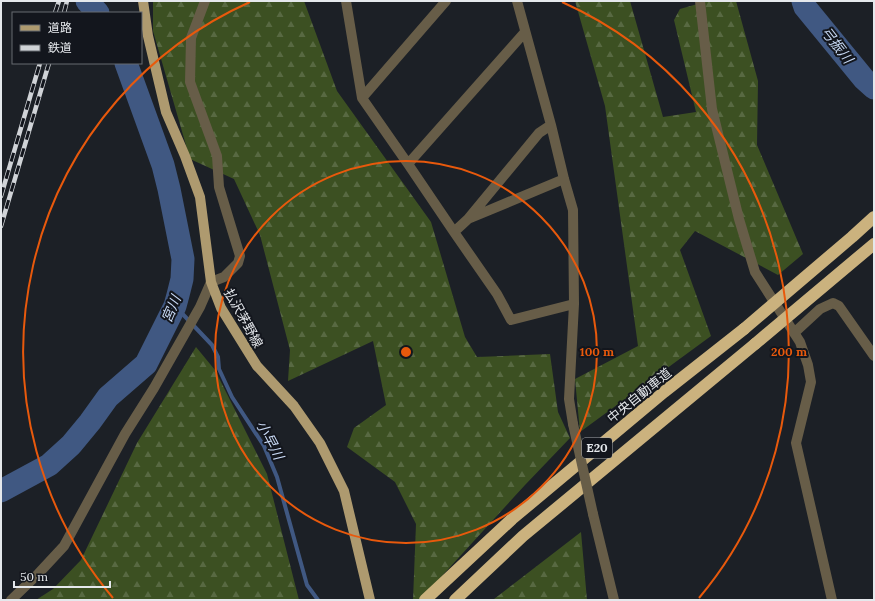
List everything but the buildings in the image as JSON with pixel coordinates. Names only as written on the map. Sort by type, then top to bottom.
[{"type":"highway","name":"中央自動車道","points":[[425,600],[512,519],[664,392],[744,329],[874,217]]},
{"type":"highway","name":"E20","points":[[455,600],[523,536],[874,244]]},
{"type":"main road","name":"払沢茅野線","points":[[143,1],[148,36],[166,112],[185,156],[200,197],[211,282],[221,308],[257,366],[294,406],[320,443],[344,491],[370,600]]},
{"type":"street","points":[[11,600],[64,546],[125,434],[177,343],[200,307],[211,282],[224,277],[238,263],[240,256],[219,187],[217,156],[190,82],[191,38],[205,1]]},
{"type":"street","points":[[346,1],[362,98],[497,294],[511,320],[574,304]]},
{"type":"street","points":[[362,98],[446,1]]},
{"type":"street","points":[[517,1],[551,125],[572,210],[574,304],[569,399],[593,514],[614,600]]},
{"type":"street","points":[[700,1],[712,109],[739,219],[755,272],[800,342],[808,365],[811,382],[796,442],[832,600]]},
{"type":"street","points":[[408,164],[525,32]]},
{"type":"street","points":[[454,232],[468,219],[539,133],[551,125]]},
{"type":"street","points":[[468,219],[564,179]]},
{"type":"street","points":[[794,333],[820,309],[833,303],[839,306],[874,356]]},
{"type":"green space","points":[[153,1],[304,1],[337,91],[431,222],[465,337],[477,357],[550,354],[558,412],[570,438],[420,600],[413,600],[416,524],[395,482],[347,447],[354,428],[386,405],[373,341],[288,381],[290,350],[260,235],[234,179],[190,159],[153,31]]},
{"type":"green space","points":[[575,1],[630,1],[663,117],[696,112],[674,20],[680,9],[708,1],[736,1],[758,81],[757,145],[803,254],[778,275],[695,231],[680,250],[711,336],[580,432],[575,379],[638,346],[605,106]]},
{"type":"green space","points":[[196,347],[215,370],[267,474],[299,600],[36,600],[53,589],[81,560],[137,443]]},
{"type":"green space","points":[[581,532],[587,600],[488,600],[494,599]]},
{"type":"waterway","name":"宮川","points":[[87,1],[97,12]]},
{"type":"waterway","name":"弓振川","points":[[803,1],[805,7],[864,79],[874,88]]},
{"type":"waterway","name":"小早川","points":[[1,491],[49,465],[71,445],[108,397],[146,364],[175,306],[182,279],[183,259],[169,189],[163,165],[126,64]]},
{"type":"waterway","name":"小早川","points":[[175,306],[212,345],[218,357],[219,369],[232,397],[264,446],[277,477],[307,585],[318,600]]},
{"type":"railway","points":[[55,12],[59,1]]},
{"type":"railway","points":[[64,12],[67,1]]},
{"type":"railway","points":[[1,196],[40,64]]},
{"type":"railway","points":[[1,226],[49,64]]}]
